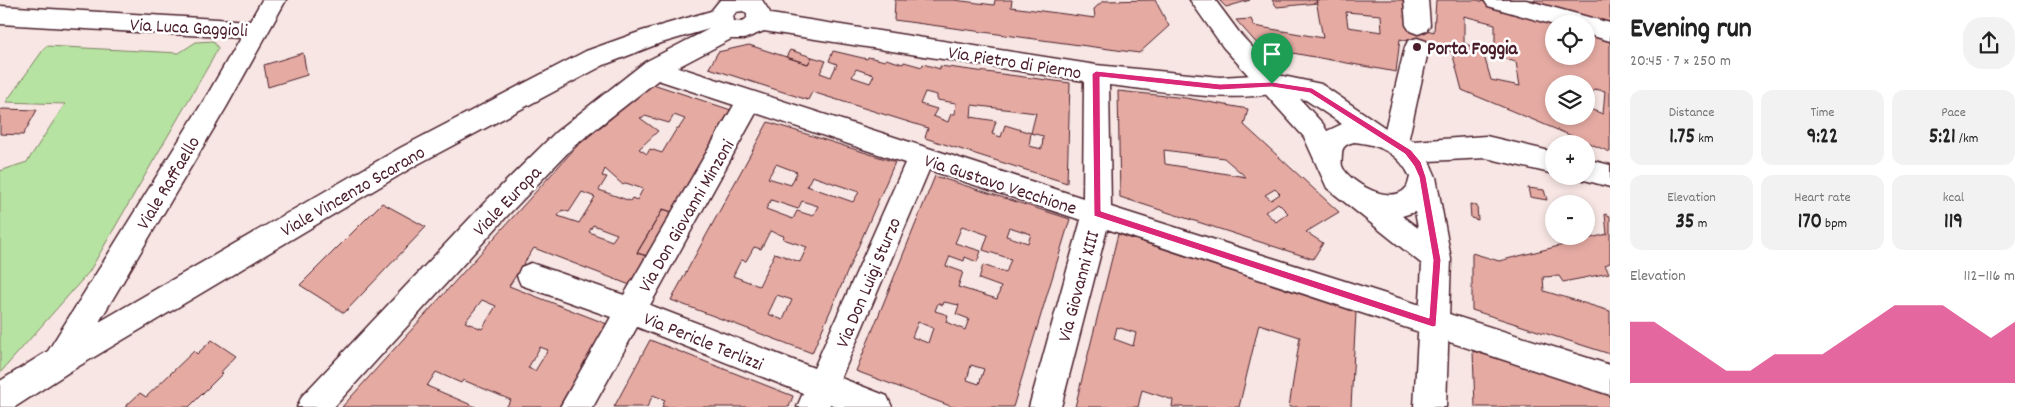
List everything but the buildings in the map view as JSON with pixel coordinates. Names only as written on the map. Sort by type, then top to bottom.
[{"type":"street","name":"Viale Raffaello","points":[[58,362],[218,99],[274,0]]},
{"type":"street","points":[[1202,0],[1232,41],[1314,131],[1327,158],[1330,170],[1338,182],[1437,260]]},
{"type":"street","points":[[1394,143],[1417,36],[1416,0]]},
{"type":"street","points":[[1496,0],[1549,15]]},
{"type":"street","points":[[725,23],[745,31],[754,27],[754,8]]},
{"type":"street","name":"Via Pietro di Pierno","points":[[754,8],[1096,74],[1220,87],[1272,84],[1312,91],[1394,143]]},
{"type":"street","name":"Via Luca Gaggioli","points":[[0,16],[257,30]]},
{"type":"street","name":"Viale Europa","points":[[313,407],[498,208],[565,139],[654,69],[725,23]]},
{"type":"street","name":"Viale Vincenzo Scarano","points":[[0,399],[58,362],[409,156],[595,58],[651,37],[725,23]]},
{"type":"street","points":[[1595,28],[1610,32]]},
{"type":"street","name":"Via Gustavo Vecchione","points":[[654,69],[921,158],[1610,380]]},
{"type":"street","name":"Via Giovanni XIII","points":[[1045,407],[1097,214],[1096,74]]},
{"type":"street","name":"Via Don Giovanni Minzoni","points":[[576,407],[750,100]]},
{"type":"street","points":[[1327,158],[1330,147],[1337,138],[1356,132],[1394,143],[1486,147],[1545,160]]},
{"type":"street","points":[[1394,143],[1419,166],[1437,260],[1430,407]]},
{"type":"street","name":"Via Don Luigi Sturzo","points":[[817,397],[921,158]]},
{"type":"street","points":[[1595,172],[1610,176]]},
{"type":"street","points":[[1357,197],[1379,205],[1403,205],[1416,197],[1422,188],[1422,177]]},
{"type":"street","name":"Via Pericle Terlizzi","points":[[532,276],[630,311],[817,397],[876,407]]},
{"type":"green space","points":[[213,41],[218,48],[213,58],[89,272],[0,373],[0,171],[27,162],[65,104],[6,102],[46,46],[179,53],[196,42]]},
{"type":"place","name":"Porta Foggia","points":[[1417,47]]},
{"type":"route","points":[[1096,74],[1220,87],[1272,84],[1312,91],[1379,135],[1395,142],[1408,152],[1418,164],[1437,260],[1433,323],[1097,214],[1096,74]]}]
